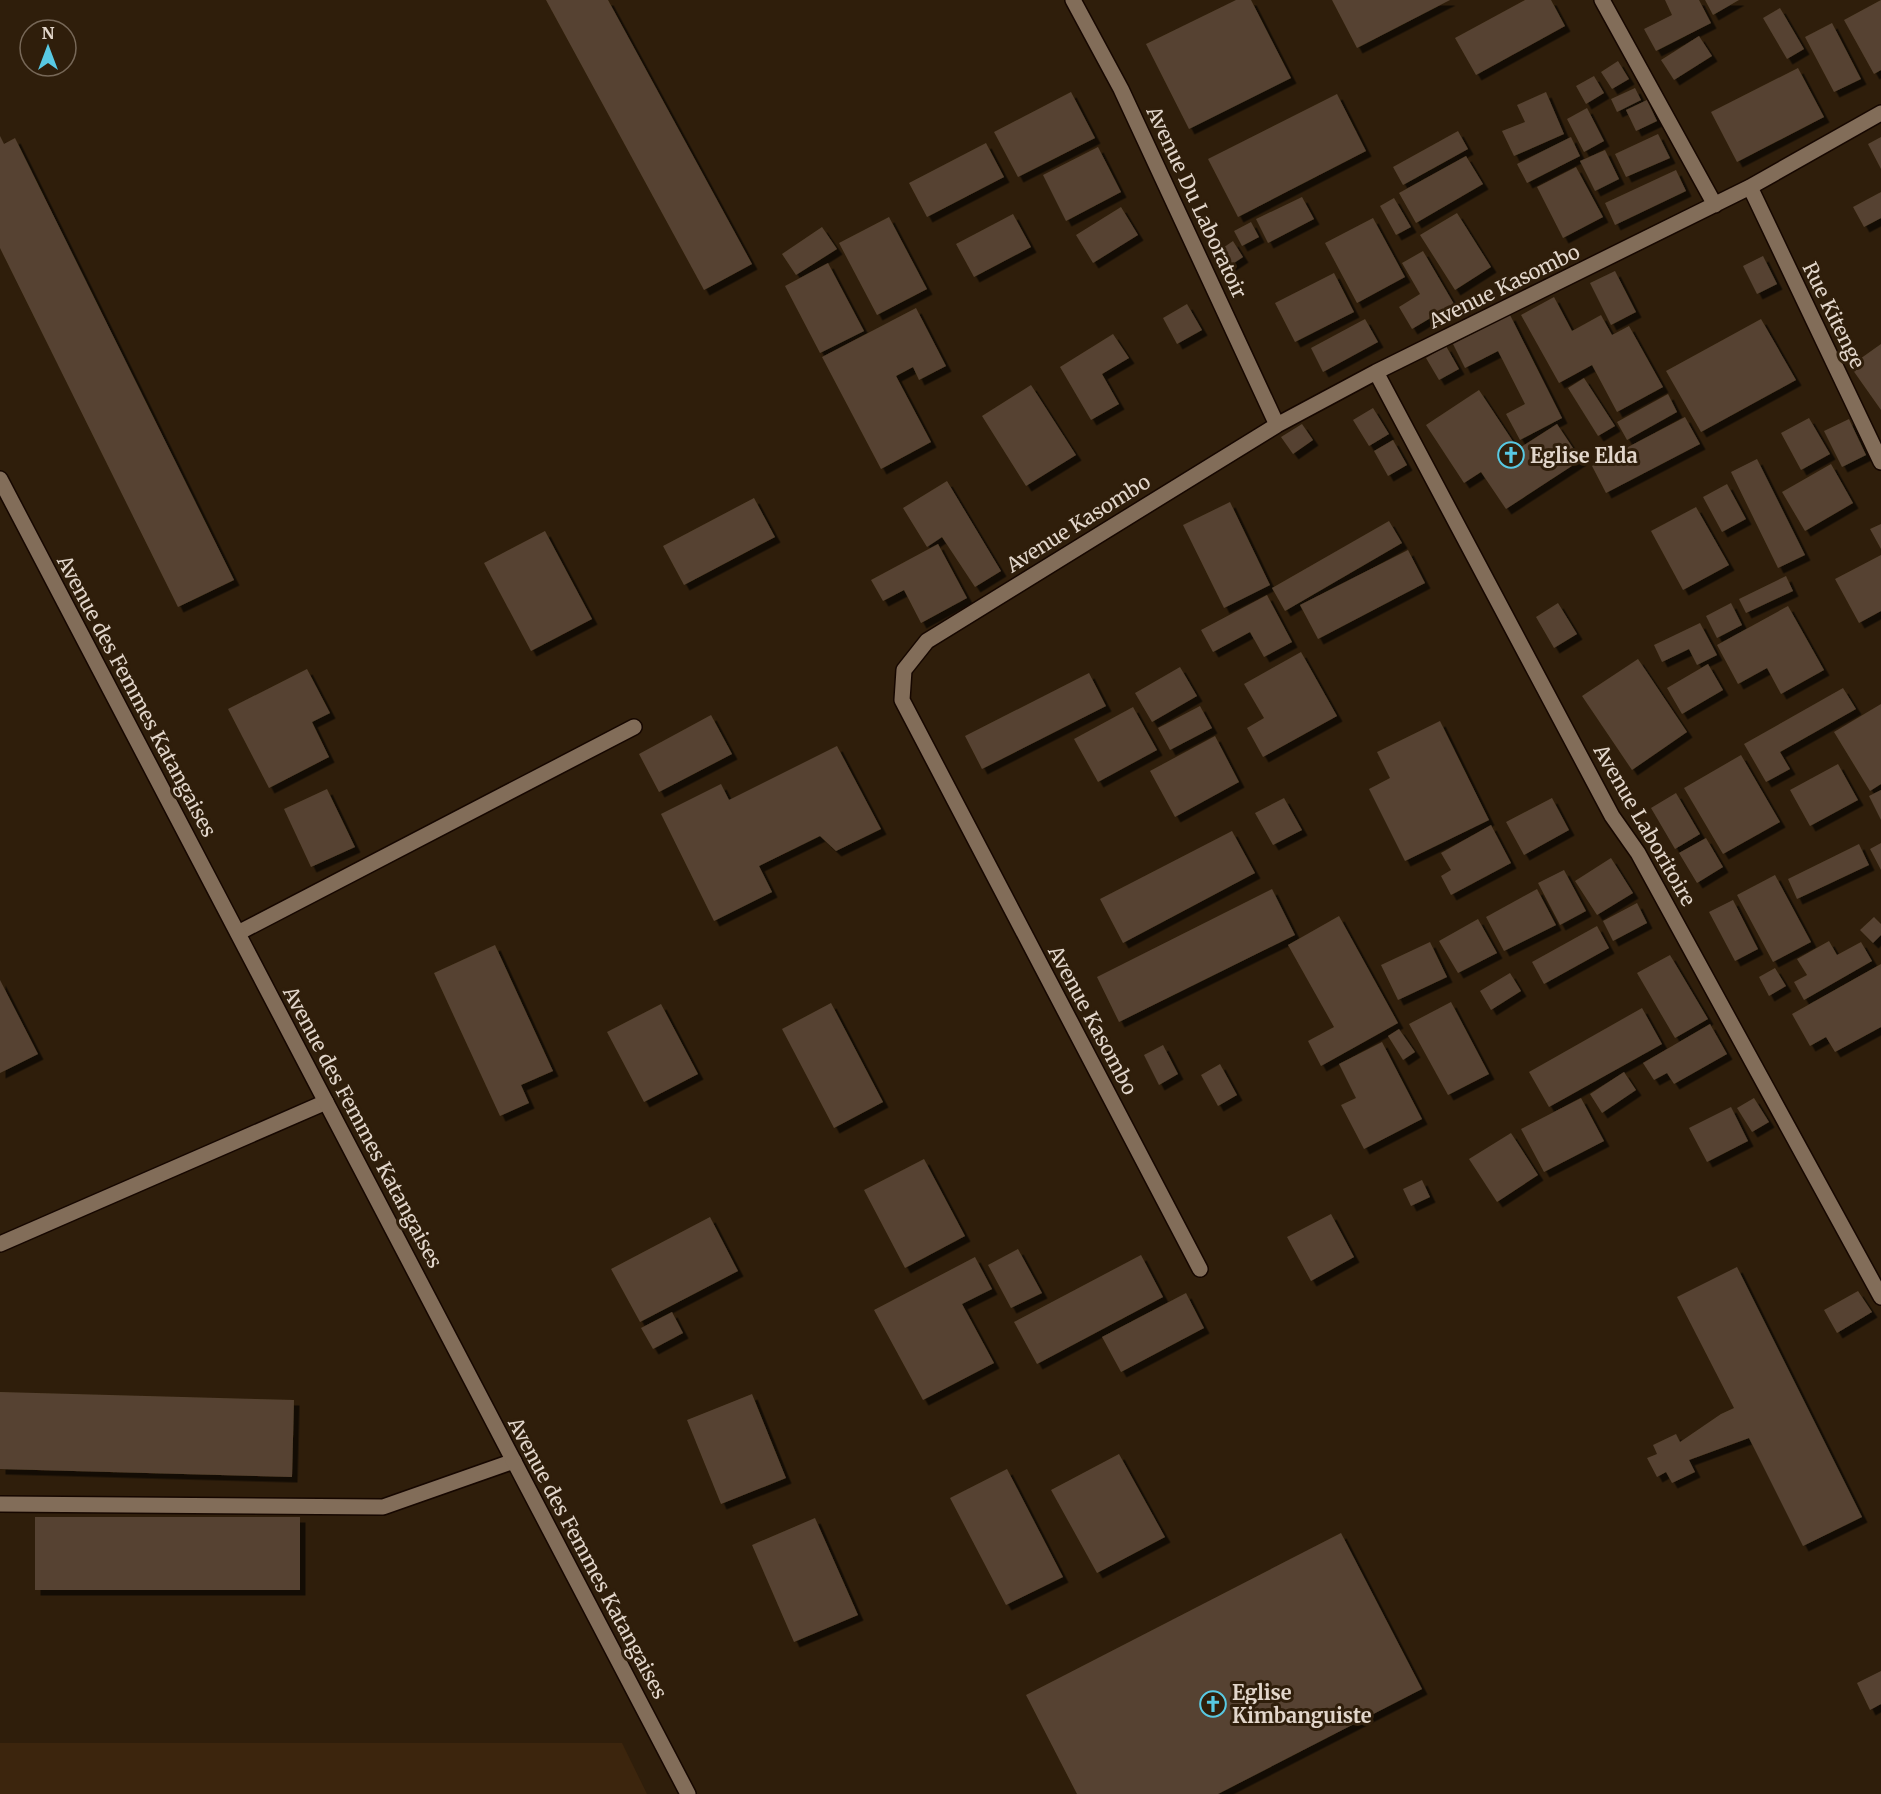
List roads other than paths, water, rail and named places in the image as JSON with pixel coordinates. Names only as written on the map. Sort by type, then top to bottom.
[{"type":"street","name":"Avenue Du Laboratoir","points":[[1073,0],[1121,89],[1277,425]]},
{"type":"street","points":[[1602,0],[1715,205]]},
{"type":"street","name":"Avenue Kasombo","points":[[1200,1269],[902,700],[904,670],[927,641],[1277,425],[1376,372],[1750,188],[1881,114]]},
{"type":"street","name":"Rue Kitenge","points":[[1750,188],[1881,462]]},
{"type":"street","name":"Avenue Laboritoire","points":[[1376,372],[1612,816],[1638,853],[1881,1297]]},
{"type":"street","name":"Avenue des Femmes Katangaises","points":[[0,479],[688,1794]]},
{"type":"street","points":[[237,933],[634,727]]},
{"type":"street","points":[[0,1244],[326,1102]]},
{"type":"street","points":[[0,1504],[383,1507],[514,1461]]},
{"type":"place","name":"Eglise Elda","points":[[1511,455]]},
{"type":"place","name":"Eglise Kimbanguiste","points":[[1213,1704]]}]
